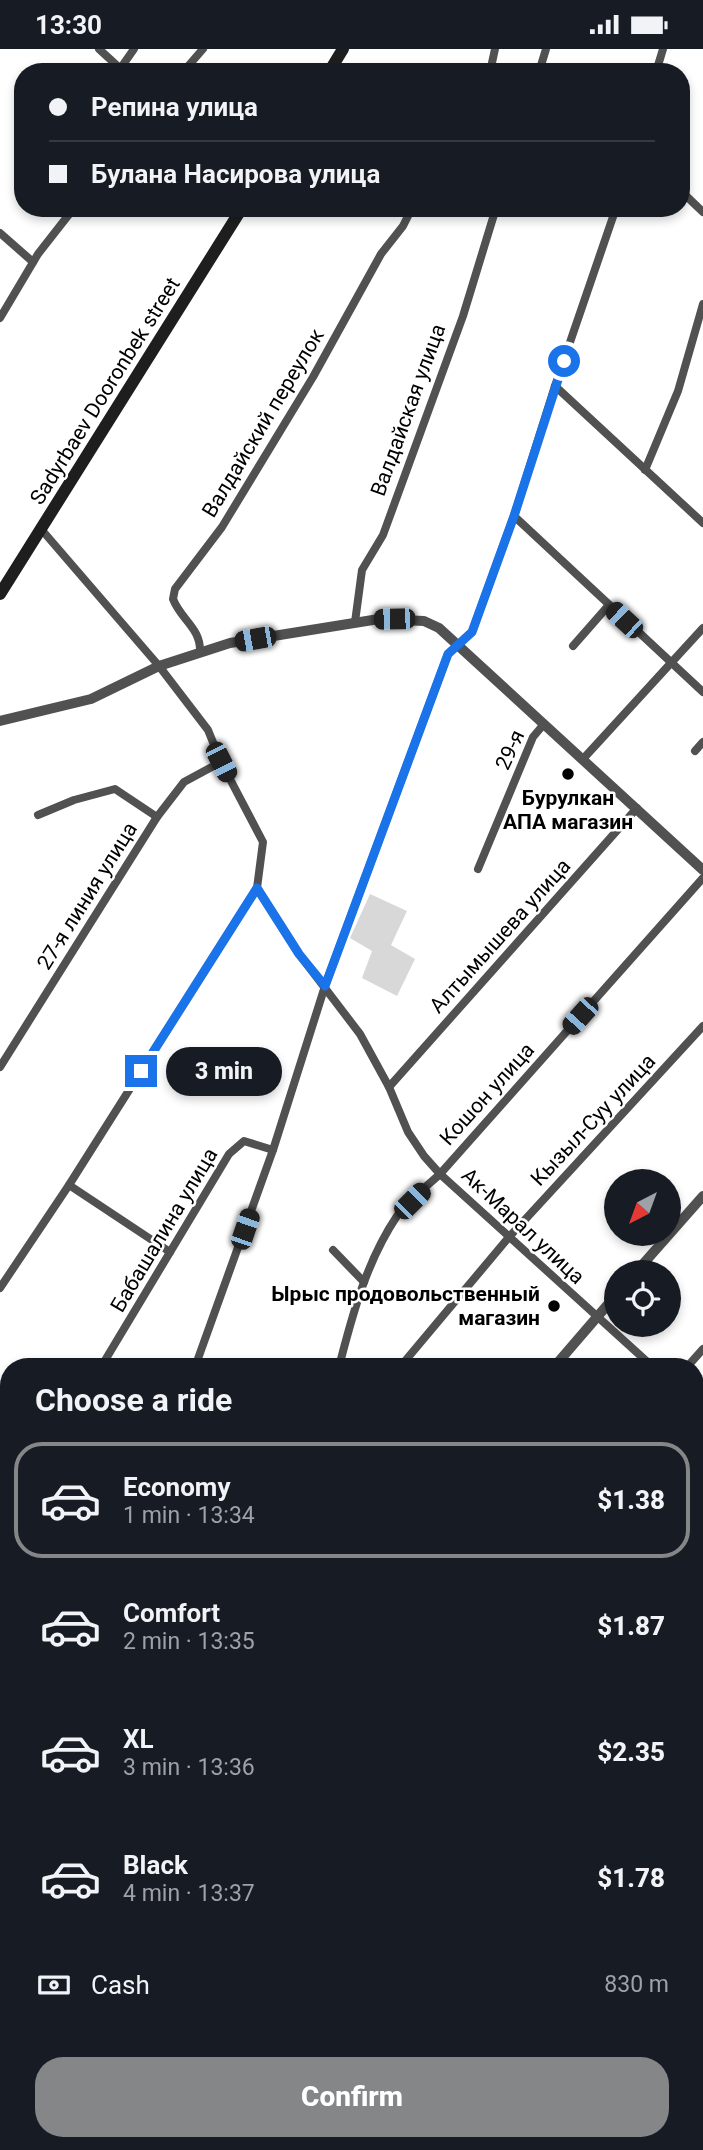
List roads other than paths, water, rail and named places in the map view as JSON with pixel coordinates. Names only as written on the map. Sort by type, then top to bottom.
[{"type":"main road","name":"Sadyrbaev Dooronbek street","points":[[0,594],[236,217]]},
{"type":"street","points":[[99,49],[114,63]]},
{"type":"street","points":[[191,63],[203,49]]},
{"type":"street","points":[[690,200],[703,212]]},
{"type":"street","points":[[0,318],[33,263],[67,217]]},
{"type":"street","name":"Валдайский переулок","points":[[200,652],[196,630],[176,607],[173,599],[175,589],[222,527],[299,400],[382,254],[407,217]]},
{"type":"street","name":"Валдайская улица","points":[[355,622],[362,570],[383,535],[463,316],[493,217]]},
{"type":"street","points":[[198,1358],[273,1150],[325,986],[448,654],[472,632],[514,516],[613,217]]},
{"type":"street","points":[[0,233],[33,263]]},
{"type":"street","points":[[645,470],[678,391],[703,304]]},
{"type":"street","points":[[555,386],[703,523]]},
{"type":"street","points":[[514,516],[703,692]]},
{"type":"street","points":[[0,1288],[69,1185],[257,888],[263,842],[221,762],[208,730],[159,666],[41,529]]},
{"type":"street","points":[[573,646],[609,605]]},
{"type":"street","points":[[0,721],[91,699],[159,666],[230,643],[355,622],[408,619],[424,621],[439,628],[703,870]]},
{"type":"street","points":[[583,759],[703,628]]},
{"type":"street","name":"29-я","points":[[478,869],[533,737],[544,724]]},
{"type":"street","points":[[695,751],[703,742]]},
{"type":"street","name":"27-я линия улица","points":[[0,1067],[157,817],[184,782],[221,762]]},
{"type":"street","points":[[38,815],[74,800],[115,789],[157,817]]},
{"type":"street","name":"Алтымышева улица","points":[[389,1087],[637,808]]},
{"type":"street","name":"Кошон улица","points":[[341,1358],[364,1282],[377,1251],[398,1215],[440,1174],[703,878]]},
{"type":"street","points":[[257,888],[299,954],[325,986]]},
{"type":"street","name":"Ак-Марал улица","points":[[325,986],[360,1034],[389,1087],[408,1132],[424,1156],[440,1174],[643,1358]]},
{"type":"street","name":"Кызыл-Суу улица","points":[[408,1358],[509,1237],[703,1026]]},
{"type":"street","name":"Бабашалина улица","points":[[106,1358],[229,1154],[244,1141],[273,1150]]},
{"type":"street","points":[[69,1185],[170,1252]]},
{"type":"street","points":[[647,1260],[703,1196]]},
{"type":"street","points":[[333,1250],[364,1282]]},
{"type":"street","points":[[562,1358],[604,1309]]},
{"type":"place","name":"Бурулкан АПА магазин","points":[[568,774]]},
{"type":"place","name":"Ырыс продовольственный магазин","points":[[554,1306]]}]
